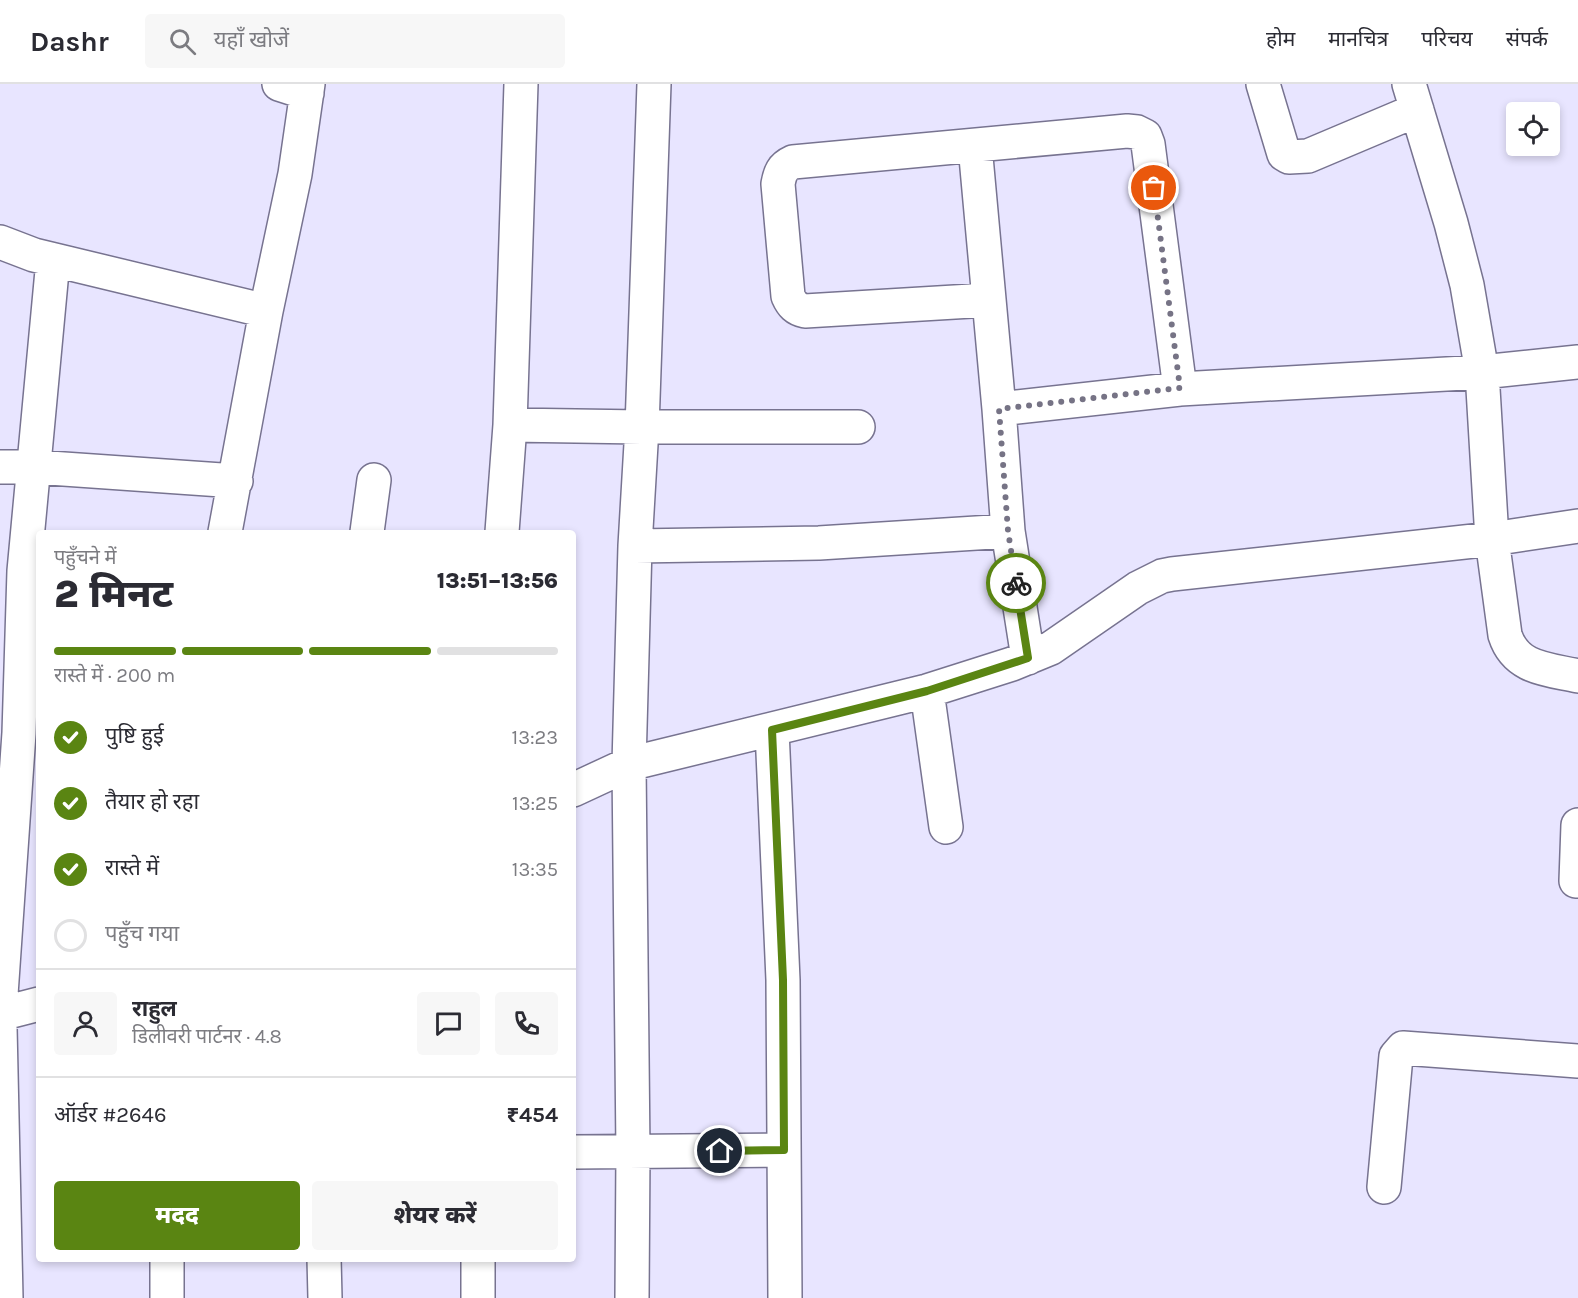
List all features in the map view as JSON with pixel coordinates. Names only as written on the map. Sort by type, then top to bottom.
[{"type":"street","points":[[502,530],[510,425],[521,84]]},
{"type":"street","points":[[633,1298],[629,764],[635,546],[642,427],[654,84]]},
{"type":"street","points":[[1263,84],[1284,154],[1289,157],[1308,156],[1413,97],[1451,223],[1482,372],[1492,538],[1508,646],[1526,664],[1578,676]]},
{"type":"street","points":[[225,530],[266,311],[295,174],[298,87]]},
{"type":"street","points":[[988,300],[805,311],[798,309],[791,304],[788,296],[778,184],[784,166],[793,162],[1127,131],[1145,136],[1148,144],[1180,388]]},
{"type":"street","points":[[975,146],[1008,531],[1028,658]]},
{"type":"street","points":[[0,243],[53,260],[266,311]]},
{"type":"street","points":[[0,1009],[5,879],[19,733],[24,571],[53,260]]},
{"type":"street","points":[[999,409],[1180,388],[1482,372],[1578,362]]},
{"type":"street","points":[[510,425],[858,427]]},
{"type":"street","points":[[0,467],[35,467],[236,481]]},
{"type":"street","points":[[367,530],[374,480]]},
{"type":"street","points":[[576,789],[629,764],[927,691],[1028,658],[1068,638],[1138,588],[1162,576],[1578,526]]},
{"type":"street","points":[[635,546],[819,543],[1008,531]]},
{"type":"street","points":[[927,691],[946,827]]},
{"type":"street","points":[[772,730],[783,980],[785,1298]]},
{"type":"street","points":[[1576,881],[1578,825]]},
{"type":"street","points":[[0,1014],[36,1005]]},
{"type":"street","points":[[0,1027],[2,1246],[6,1298]]},
{"type":"street","points":[[1384,1187],[1396,1056],[1403,1048],[1578,1061]]},
{"type":"street","points":[[576,1152],[784,1150]]},
{"type":"street","points":[[167,1262],[167,1298]]},
{"type":"street","points":[[324,1262],[325,1298]]},
{"type":"street","points":[[477,1262],[478,1298]]},
{"type":"way so far","points":[[1016,583],[1008,531],[999,409],[1180,388],[1154,188]]},
{"type":"route","points":[[720,1151],[784,1150],[783,980],[772,730],[927,691],[1028,658],[1016,583]]}]
